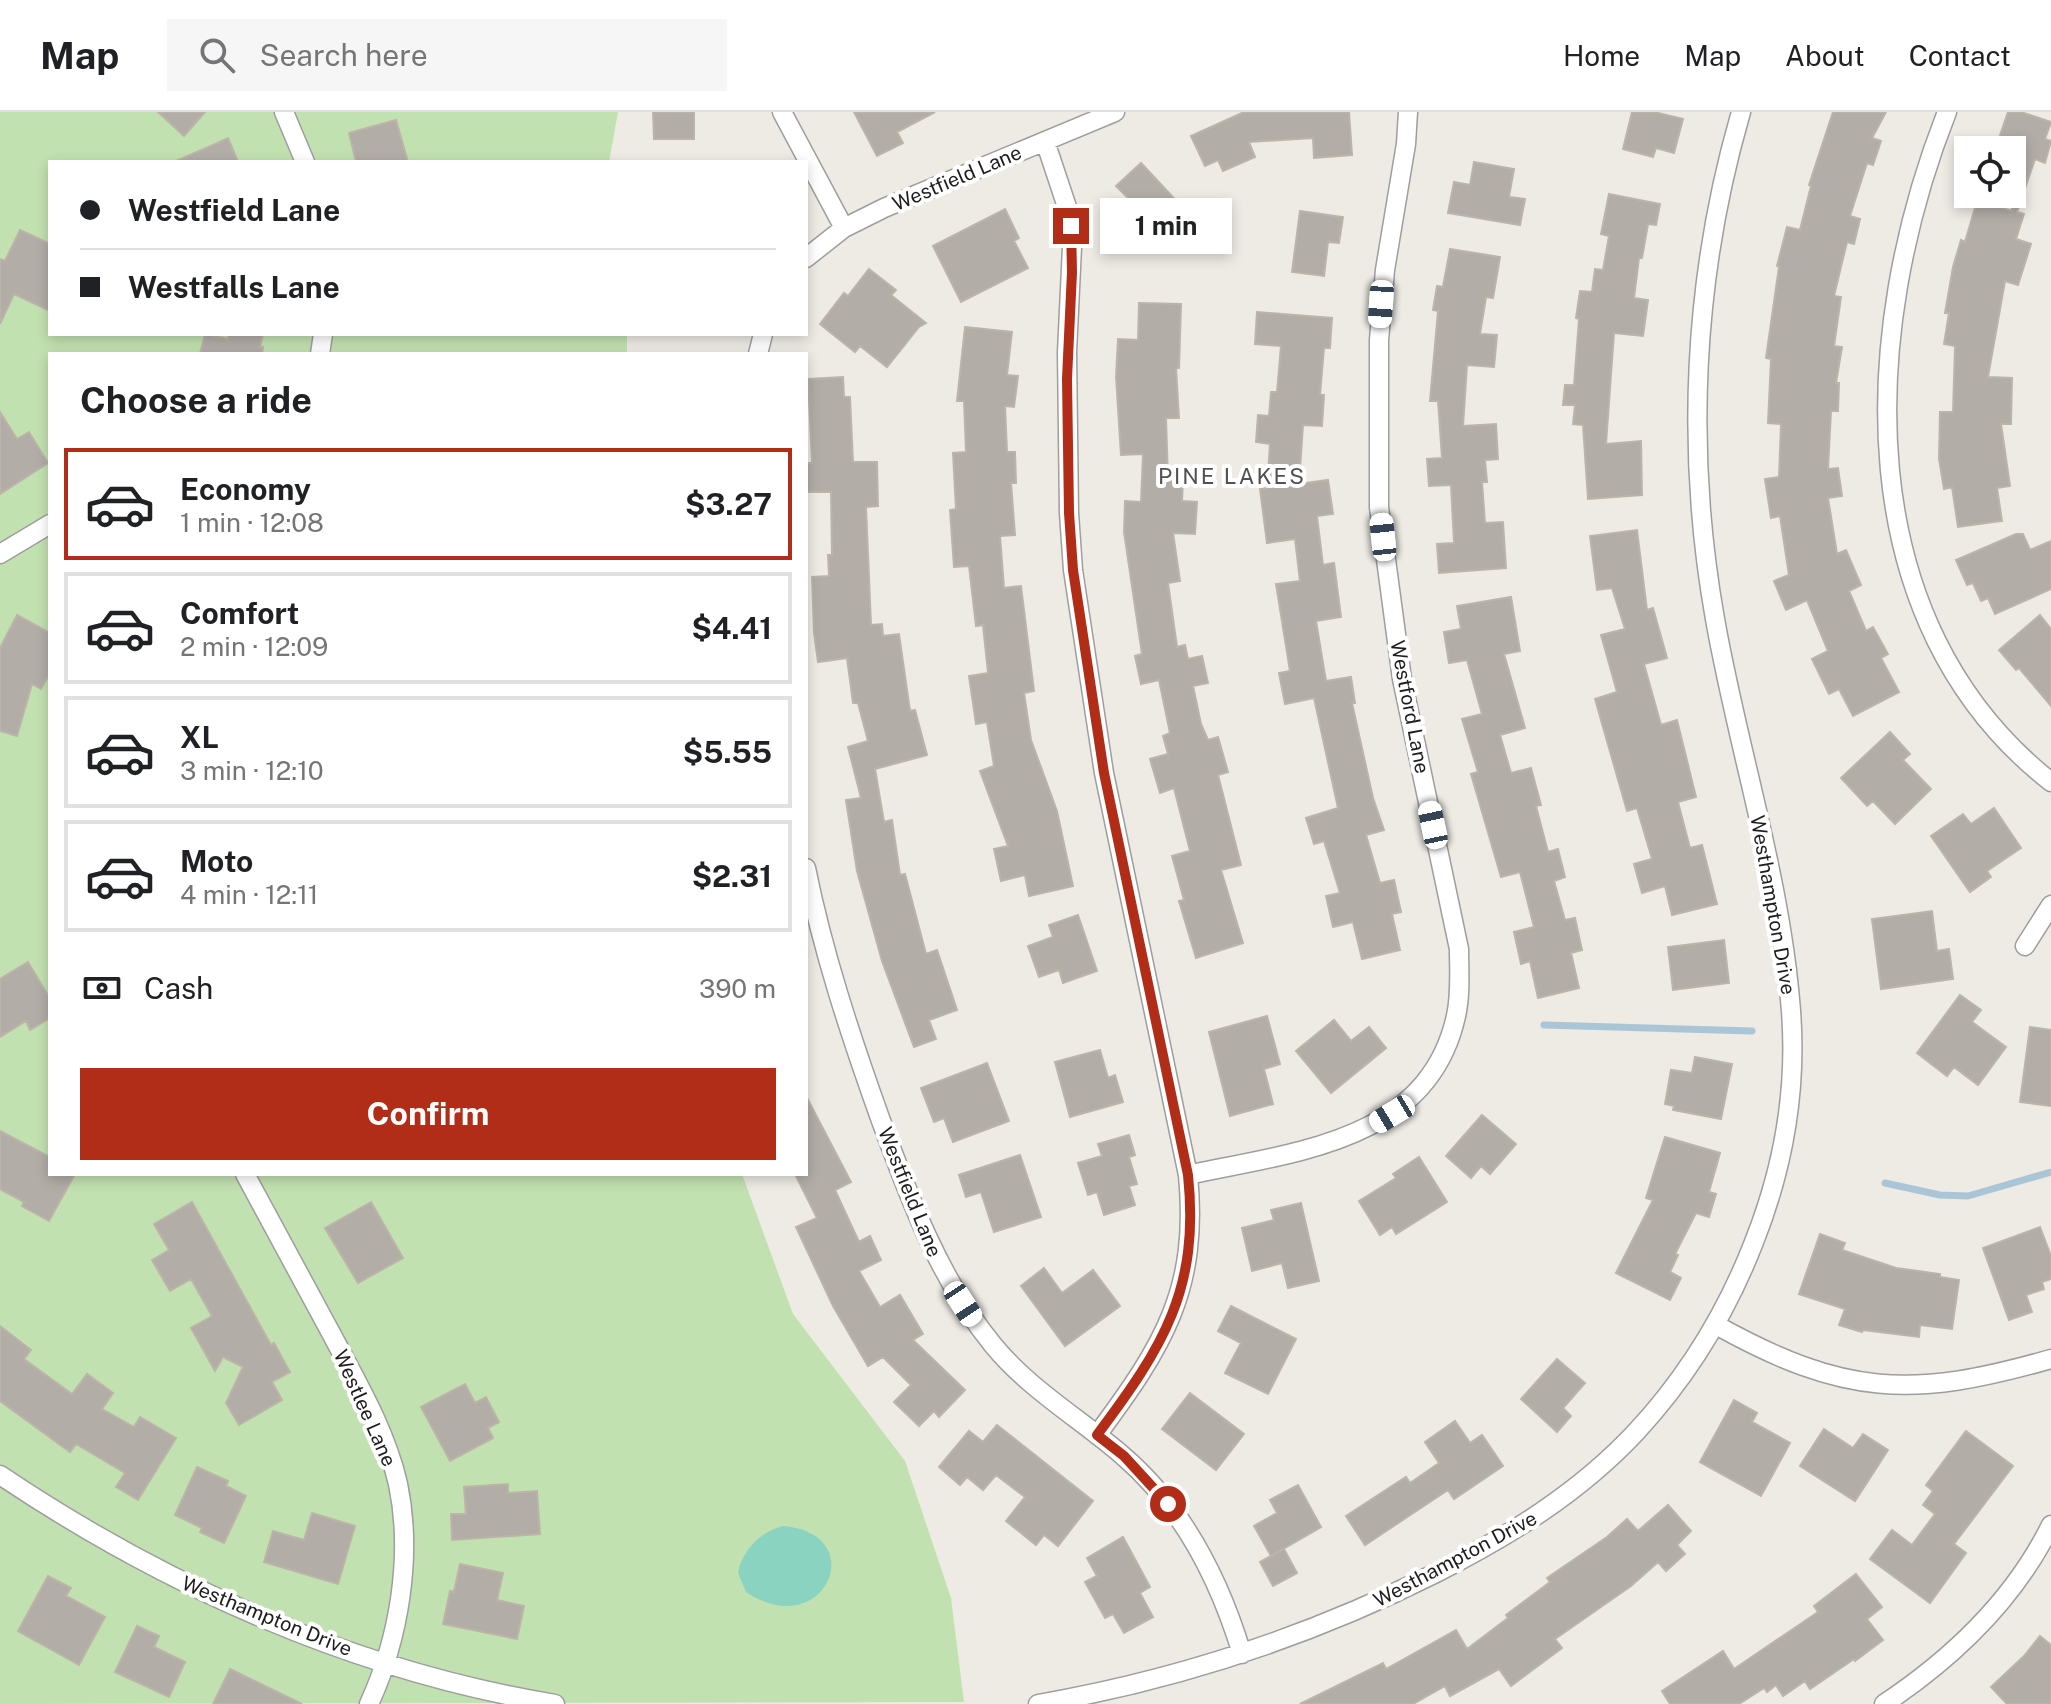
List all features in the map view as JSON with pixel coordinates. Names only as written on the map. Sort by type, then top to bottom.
[{"type":"street","points":[[284,112],[304,160]]},
{"type":"street","points":[[782,112],[808,160]]},
{"type":"street","name":"Westfield Lane","points":[[808,256],[844,228],[884,208],[1115,112]]},
{"type":"street","name":"Westford Lane","points":[[1188,1175],[1338,1141],[1365,1130],[1392,1114],[1415,1094],[1446,1046],[1456,1017],[1459,949],[1402,679],[1379,507],[1377,391],[1380,328],[1385,270],[1406,144],[1408,112]]},
{"type":"street","name":"Westhampton Drive","points":[[1038,1704],[1139,1683],[1242,1654],[1323,1625],[1412,1585],[1495,1542],[1545,1511],[1634,1434],[1679,1381],[1716,1325],[1753,1245],[1777,1174],[1787,1122],[1792,1053],[1791,1015],[1782,938],[1714,616],[1699,481],[1698,372],[1702,309],[1721,188],[1741,112]]},
{"type":"street","points":[[1947,112],[1923,180],[1897,291],[1887,424],[1893,510],[1916,595],[1947,662],[1987,721],[2051,782]]},
{"type":"street","points":[[1045,141],[1067,207],[1072,247],[1067,352],[1069,513],[1079,610],[1104,773],[1188,1175],[1191,1233],[1181,1291],[1156,1351],[1097,1435]]},
{"type":"street","points":[[808,161],[844,228]]},
{"type":"street","points":[[0,554],[48,525]]},
{"type":"street","name":"Westfield Lane","points":[[808,876],[863,1071],[939,1263],[972,1318],[1011,1365],[1149,1481],[1184,1525],[1216,1583],[1242,1654]]},
{"type":"street","points":[[2025,946],[2051,905]]},
{"type":"street","name":"Westlee Lane","points":[[246,1176],[351,1371],[377,1423],[393,1465],[401,1506],[404,1549],[395,1620],[385,1663],[369,1704]]},
{"type":"street","points":[[1716,1325],[1798,1365],[1839,1379],[1876,1385],[1952,1383],[2051,1359]]},
{"type":"street","name":"Westhampton Drive","points":[[0,1475],[71,1522],[168,1575],[255,1615],[385,1663],[469,1686],[555,1704]]},
{"type":"street","points":[[1884,1704],[1935,1667],[1973,1634],[2026,1570],[2051,1525]]},
{"type":"green space","points":[[0,112],[618,112],[609,160],[48,160],[48,336],[627,336],[627,352],[48,352],[48,1176],[743,1176],[793,1314],[905,1461],[951,1598],[964,1702],[0,1704]]},
{"type":"green space","points":[[784,1526],[811,1534],[826,1547],[831,1565],[827,1582],[815,1596],[797,1605],[773,1604],[746,1592],[738,1573],[748,1549],[760,1537]]},
{"type":"building","points":[[158,112],[205,112],[184,136]]},
{"type":"building","points":[[653,112],[694,112],[694,139],[654,139]]},
{"type":"building","points":[[854,112],[935,112],[897,132],[903,143],[877,156]]},
{"type":"building","points":[[1244,112],[1349,112],[1352,155],[1314,158],[1313,138],[1249,142],[1255,157],[1223,171],[1218,160],[1205,166],[1191,136]]},
{"type":"building","points":[[1632,112],[1654,112],[1683,119],[1674,153],[1656,148],[1653,157],[1623,149]]},
{"type":"building","points":[[1833,112],[1886,112],[1872,138],[1881,141],[1873,165],[1867,163],[1850,216],[1860,219],[1854,244],[1847,242],[1834,296],[1841,297],[1834,346],[1842,347],[1836,383],[1839,383],[1838,411],[1831,411],[1828,469],[1838,468],[1842,496],[1828,498],[1837,554],[1846,550],[1861,585],[1849,591],[1866,631],[1873,627],[1888,654],[1881,658],[1899,692],[1853,716],[1839,689],[1829,694],[1812,659],[1828,651],[1807,600],[1786,610],[1774,581],[1789,575],[1780,516],[1771,518],[1765,479],[1779,477],[1781,424],[1768,423],[1771,359],[1766,358],[1777,266],[1787,227],[1800,230],[1809,185]]},
{"type":"building","points":[[2008,112],[2021,112],[2051,122],[2045,139],[2051,141],[2045,163],[2035,159],[2026,186],[2026,136],[2000,136]]},
{"type":"building","points":[[396,120],[407,160],[356,160],[349,133]]},
{"type":"building","points":[[228,138],[237,160],[179,160]]},
{"type":"building","points":[[1474,162],[1514,169],[1509,197],[1525,199],[1520,225],[1448,213],[1454,182],[1470,185]]},
{"type":"building","points":[[1141,163],[1184,209],[1170,222],[1177,229],[1153,253],[1115,212],[1129,199],[1116,186]]},
{"type":"building","points":[[1609,194],[1660,204],[1656,225],[1648,224],[1642,258],[1639,258],[1634,298],[1648,300],[1643,336],[1614,333],[1606,444],[1641,441],[1642,495],[1588,499],[1583,425],[1573,424],[1575,405],[1563,405],[1565,385],[1574,385],[1580,291],[1592,292],[1595,269],[1603,270],[1609,236],[1601,234]]},
{"type":"building","points":[[1975,208],[2012,211],[2012,208],[2018,208],[2017,212],[2024,214],[2016,239],[2031,244],[2018,285],[2005,281],[1988,377],[2012,378],[2011,424],[2001,424],[2010,486],[1997,488],[2002,521],[1958,527],[1952,487],[1944,489],[1939,459],[1940,412],[1953,412],[1955,346],[1944,344],[1949,313],[1945,313],[1953,267],[1961,240],[1965,242]]},
{"type":"building","points":[[1005,209],[1019,238],[1014,241],[1028,268],[961,302],[933,246]]},
{"type":"building","points":[[1300,211],[1343,217],[1339,243],[1328,242],[1324,276],[1292,272]]},
{"type":"building","points":[[20,230],[48,243],[48,310],[14,294],[0,324],[0,259],[5,261]]},
{"type":"building","points":[[1450,249],[1500,257],[1493,298],[1486,297],[1480,334],[1497,335],[1494,367],[1467,365],[1463,426],[1496,424],[1498,459],[1485,460],[1487,482],[1482,482],[1485,523],[1503,522],[1506,568],[1439,573],[1437,544],[1454,543],[1451,485],[1429,486],[1427,459],[1442,458],[1438,401],[1430,401],[1438,311],[1433,310],[1437,286],[1443,287]]},
{"type":"building","points":[[869,269],[896,290],[891,295],[926,323],[919,327],[887,367],[860,346],[855,352],[820,324],[844,293],[848,296]]},
{"type":"building","points":[[1139,303],[1181,304],[1179,368],[1176,368],[1179,418],[1166,418],[1168,479],[1183,480],[1182,501],[1197,502],[1195,534],[1173,533],[1180,581],[1168,583],[1177,647],[1185,645],[1188,659],[1202,656],[1208,683],[1193,686],[1201,724],[1208,740],[1218,737],[1228,772],[1218,775],[1241,865],[1221,870],[1243,943],[1196,958],[1179,901],[1184,900],[1172,856],[1190,851],[1174,788],[1160,793],[1150,759],[1168,754],[1163,736],[1170,733],[1159,680],[1141,684],[1135,656],[1142,654],[1124,532],[1125,501],[1141,502],[1143,454],[1121,455],[1116,377],[1118,339],[1138,340]]},
{"type":"building","points":[[1257,312],[1332,318],[1330,348],[1324,348],[1320,395],[1324,395],[1322,426],[1303,425],[1299,484],[1328,480],[1333,514],[1317,516],[1323,565],[1334,563],[1341,617],[1316,621],[1326,681],[1351,677],[1355,703],[1352,703],[1373,798],[1384,830],[1366,835],[1380,883],[1394,880],[1401,912],[1392,914],[1400,950],[1362,959],[1353,922],[1333,927],[1326,896],[1340,893],[1324,841],[1314,844],[1306,818],[1338,808],[1314,698],[1285,704],[1279,673],[1290,671],[1276,584],[1300,581],[1295,539],[1267,543],[1260,489],[1267,488],[1270,444],[1256,442],[1258,415],[1269,416],[1271,392],[1277,392],[1281,346],[1255,344]]},
{"type":"building","points":[[965,327],[1012,332],[1007,375],[1018,376],[1014,407],[1005,406],[1007,452],[1015,452],[1016,483],[1011,483],[1015,535],[1000,536],[1004,588],[1021,586],[1034,691],[1024,693],[1031,740],[1057,811],[1073,886],[1029,896],[1025,875],[1001,881],[994,849],[1008,846],[980,771],[994,766],[987,722],[976,724],[969,676],[988,673],[983,625],[976,626],[969,566],[954,567],[950,510],[956,509],[953,453],[966,452],[964,401],[957,401]]},
{"type":"building","points":[[204,336],[228,339],[229,336],[263,336],[262,352],[200,352]]},
{"type":"building","points":[[843,377],[844,397],[850,397],[853,462],[877,462],[878,506],[866,507],[871,625],[882,624],[883,636],[899,634],[910,711],[915,710],[927,755],[875,769],[884,822],[892,820],[900,875],[905,874],[926,954],[937,950],[957,1010],[929,1020],[936,1039],[914,1047],[882,961],[857,871],[846,800],[861,798],[848,747],[868,741],[858,703],[853,703],[847,658],[818,662],[812,577],[829,576],[828,555],[832,555],[831,492],[808,492],[808,463],[812,463],[808,379]]},
{"type":"building","points":[[0,412],[17,439],[29,432],[48,463],[0,494]]},
{"type":"building","points":[[1637,530],[1647,610],[1653,608],[1667,658],[1644,664],[1661,725],[1677,720],[1696,797],[1678,802],[1690,848],[1702,845],[1717,904],[1672,915],[1665,886],[1642,893],[1634,864],[1652,859],[1637,808],[1627,811],[1595,699],[1617,692],[1601,635],[1625,629],[1612,588],[1597,590],[1590,536]]},
{"type":"building","points":[[2016,534],[2023,534],[2030,550],[2051,541],[2051,589],[1995,614],[1988,598],[1981,601],[1973,583],[1967,585],[1956,560]]},
{"type":"building","points":[[1511,597],[1520,651],[1504,654],[1525,728],[1500,735],[1511,773],[1531,768],[1541,805],[1536,806],[1548,852],[1558,849],[1565,877],[1554,881],[1565,920],[1575,918],[1582,950],[1571,953],[1579,988],[1538,998],[1530,961],[1521,964],[1514,932],[1534,927],[1520,872],[1501,877],[1471,774],[1478,772],[1462,719],[1482,714],[1467,660],[1449,663],[1444,632],[1461,629],[1457,606]]},
{"type":"building","points":[[17,615],[48,632],[48,677],[41,689],[32,684],[17,736],[0,731],[0,648]]},
{"type":"building","points":[[2040,615],[2051,629],[2051,706],[2019,668],[2016,670],[1999,650]]},
{"type":"building","points":[[1890,732],[1910,754],[1903,760],[1931,789],[1895,824],[1873,801],[1867,806],[1841,778]]},
{"type":"building","points":[[1994,808],[2021,848],[1987,871],[1991,877],[1970,892],[1931,836],[1963,814],[1971,824]]},
{"type":"building","points":[[1932,911],[1937,951],[1949,949],[1953,979],[1881,989],[1872,919]]},
{"type":"building","points":[[1078,915],[1097,971],[1063,983],[1059,970],[1039,977],[1028,946],[1053,937],[1049,925]]},
{"type":"building","points":[[1724,940],[1729,983],[1673,990],[1668,947]]},
{"type":"building","points":[[28,962],[48,996],[48,1019],[30,1030],[26,1021],[0,1037],[0,979]]},
{"type":"building","points":[[1960,995],[1981,1010],[1972,1022],[2006,1047],[1978,1085],[1954,1067],[1947,1076],[1917,1053]]},
{"type":"building","points":[[1267,1016],[1280,1064],[1264,1069],[1273,1104],[1230,1116],[1209,1032]]},
{"type":"building","points":[[1334,1020],[1351,1041],[1369,1027],[1386,1048],[1331,1093],[1296,1051]]},
{"type":"building","points":[[2030,1027],[2051,1030],[2051,1106],[2020,1102]]},
{"type":"building","points":[[1100,1050],[1108,1078],[1115,1075],[1123,1102],[1070,1117],[1055,1062]]},
{"type":"building","points":[[1695,1057],[1732,1064],[1721,1119],[1673,1110],[1674,1106],[1665,1104],[1671,1070],[1692,1073]]},
{"type":"building","points":[[987,1063],[1009,1121],[953,1142],[944,1118],[934,1122],[921,1088]]},
{"type":"building","points":[[808,1100],[851,1182],[835,1190],[859,1242],[870,1236],[881,1260],[859,1271],[880,1307],[900,1295],[923,1334],[913,1340],[965,1390],[939,1417],[934,1411],[919,1426],[894,1402],[911,1385],[883,1357],[868,1366],[833,1306],[796,1227],[817,1218],[796,1176],[808,1176]]},
{"type":"building","points":[[1482,1115],[1516,1144],[1490,1174],[1481,1166],[1471,1178],[1446,1156]]},
{"type":"building","points":[[0,1131],[48,1156],[48,1176],[74,1176],[49,1221],[0,1189]]},
{"type":"building","points":[[1129,1135],[1135,1155],[1129,1157],[1137,1184],[1129,1186],[1135,1205],[1104,1215],[1097,1192],[1088,1195],[1078,1163],[1102,1156],[1098,1144]]},
{"type":"building","points":[[1665,1137],[1720,1153],[1709,1192],[1716,1194],[1709,1217],[1696,1213],[1675,1254],[1678,1255],[1670,1272],[1681,1278],[1670,1300],[1616,1273],[1653,1200],[1646,1198]]},
{"type":"building","points":[[1020,1155],[1041,1217],[994,1232],[981,1192],[966,1197],[959,1175]]},
{"type":"building","points":[[1419,1157],[1447,1202],[1396,1234],[1392,1227],[1380,1235],[1359,1201],[1396,1178],[1393,1174]]},
{"type":"building","points":[[192,1202],[271,1345],[274,1343],[290,1372],[272,1382],[282,1400],[239,1425],[226,1403],[243,1367],[223,1357],[215,1371],[191,1328],[212,1316],[191,1279],[170,1291],[152,1260],[169,1250],[154,1224]]},
{"type":"building","points":[[371,1202],[403,1258],[358,1283],[325,1228]]},
{"type":"building","points":[[1301,1203],[1319,1281],[1288,1288],[1282,1263],[1252,1271],[1242,1228],[1274,1220],[1271,1210]]},
{"type":"building","points":[[2040,1227],[2051,1256],[2051,1279],[2042,1282],[2044,1289],[2026,1295],[2032,1312],[2009,1320],[1983,1248]]},
{"type":"building","points":[[1820,1234],[1845,1243],[1842,1250],[1896,1268],[1959,1280],[1952,1329],[1920,1325],[1919,1337],[1862,1332],[1839,1325],[1845,1309],[1799,1294]]},
{"type":"building","points":[[1044,1268],[1062,1293],[1093,1270],[1120,1306],[1065,1346],[1021,1286]]},
{"type":"building","points":[[1231,1306],[1296,1339],[1268,1394],[1225,1373],[1241,1343],[1218,1331]]},
{"type":"building","points":[[0,1326],[31,1350],[24,1359],[72,1394],[87,1374],[113,1393],[102,1409],[134,1427],[140,1417],[176,1438],[138,1500],[116,1487],[125,1473],[76,1444],[70,1452],[0,1401]]},
{"type":"building","points":[[1557,1359],[1585,1383],[1563,1408],[1571,1416],[1557,1432],[1521,1399]]},
{"type":"building","points":[[465,1384],[475,1403],[486,1397],[499,1422],[488,1428],[493,1438],[450,1461],[421,1407]]},
{"type":"building","points":[[1190,1393],[1244,1434],[1216,1470],[1162,1429]]},
{"type":"building","points":[[1734,1400],[1757,1413],[1752,1422],[1790,1443],[1761,1496],[1700,1462]]},
{"type":"building","points":[[1455,1421],[1470,1443],[1482,1435],[1503,1466],[1454,1499],[1448,1490],[1365,1545],[1346,1516],[1406,1477],[1410,1483],[1439,1463],[1425,1442]]},
{"type":"building","points":[[997,1425],[1093,1501],[1058,1546],[1044,1535],[1036,1545],[1006,1521],[1025,1497],[996,1475],[983,1490],[967,1477],[960,1485],[939,1467],[969,1431],[983,1442]]},
{"type":"building","points":[[1824,1429],[1853,1448],[1863,1434],[1888,1450],[1855,1501],[1800,1466]]},
{"type":"building","points":[[1966,1431],[2013,1466],[1954,1544],[1966,1553],[1930,1603],[1870,1559],[1892,1530],[1912,1545],[1935,1514],[1923,1505],[1933,1491],[1926,1485]]},
{"type":"building","points":[[197,1467],[228,1481],[226,1486],[246,1496],[224,1543],[175,1515]]},
{"type":"building","points":[[508,1484],[508,1493],[537,1491],[540,1534],[452,1540],[451,1514],[466,1514],[464,1487]]},
{"type":"building","points":[[1298,1485],[1321,1527],[1271,1556],[1254,1526],[1277,1513],[1270,1500]]},
{"type":"building","points":[[1668,1505],[1691,1531],[1677,1545],[1685,1554],[1666,1571],[1658,1562],[1631,1586],[1555,1639],[1562,1648],[1511,1686],[1499,1669],[1450,1696],[1445,1686],[1413,1704],[1300,1704],[1383,1663],[1386,1669],[1456,1630],[1467,1649],[1550,1582],[1547,1578],[1607,1537],[1627,1519],[1638,1531]]},
{"type":"building","points":[[312,1513],[355,1526],[338,1584],[264,1562],[273,1531],[304,1540]]},
{"type":"building","points":[[1123,1537],[1150,1587],[1140,1593],[1153,1617],[1124,1633],[1113,1614],[1105,1618],[1085,1582],[1097,1576],[1087,1558]]},
{"type":"building","points":[[1284,1549],[1297,1573],[1273,1586],[1260,1562]]},
{"type":"building","points":[[460,1564],[503,1573],[497,1600],[524,1606],[517,1639],[443,1624]]},
{"type":"building","points":[[1856,1574],[1882,1607],[1867,1619],[1883,1640],[1855,1661],[1810,1689],[1805,1681],[1783,1696],[1776,1685],[1767,1692],[1764,1688],[1739,1704],[1670,1704],[1662,1691],[1723,1651],[1734,1669],[1818,1612],[1814,1606]]},
{"type":"building","points":[[48,1576],[71,1588],[66,1596],[105,1617],[79,1665],[18,1631]]},
{"type":"building","points":[[137,1626],[159,1636],[154,1647],[185,1662],[169,1697],[115,1672]]},
{"type":"building","points":[[2040,1636],[2051,1645],[2051,1704],[2007,1704],[1991,1687]]},
{"type":"building","points":[[230,1669],[302,1704],[213,1704]]},
{"type":"waterway","points":[[1544,1025],[1752,1031]]},
{"type":"waterway","points":[[1885,1183],[1940,1195],[1968,1196],[2051,1172]]},
{"type":"district","name":"PINE LAKES","points":[[1232,476]]},
{"type":"route","points":[[1071,226],[1067,379],[1073,570],[1104,773],[1188,1175],[1192,1210],[1188,1262],[1170,1324],[1138,1380],[1097,1435],[1124,1456],[1168,1504]]}]
